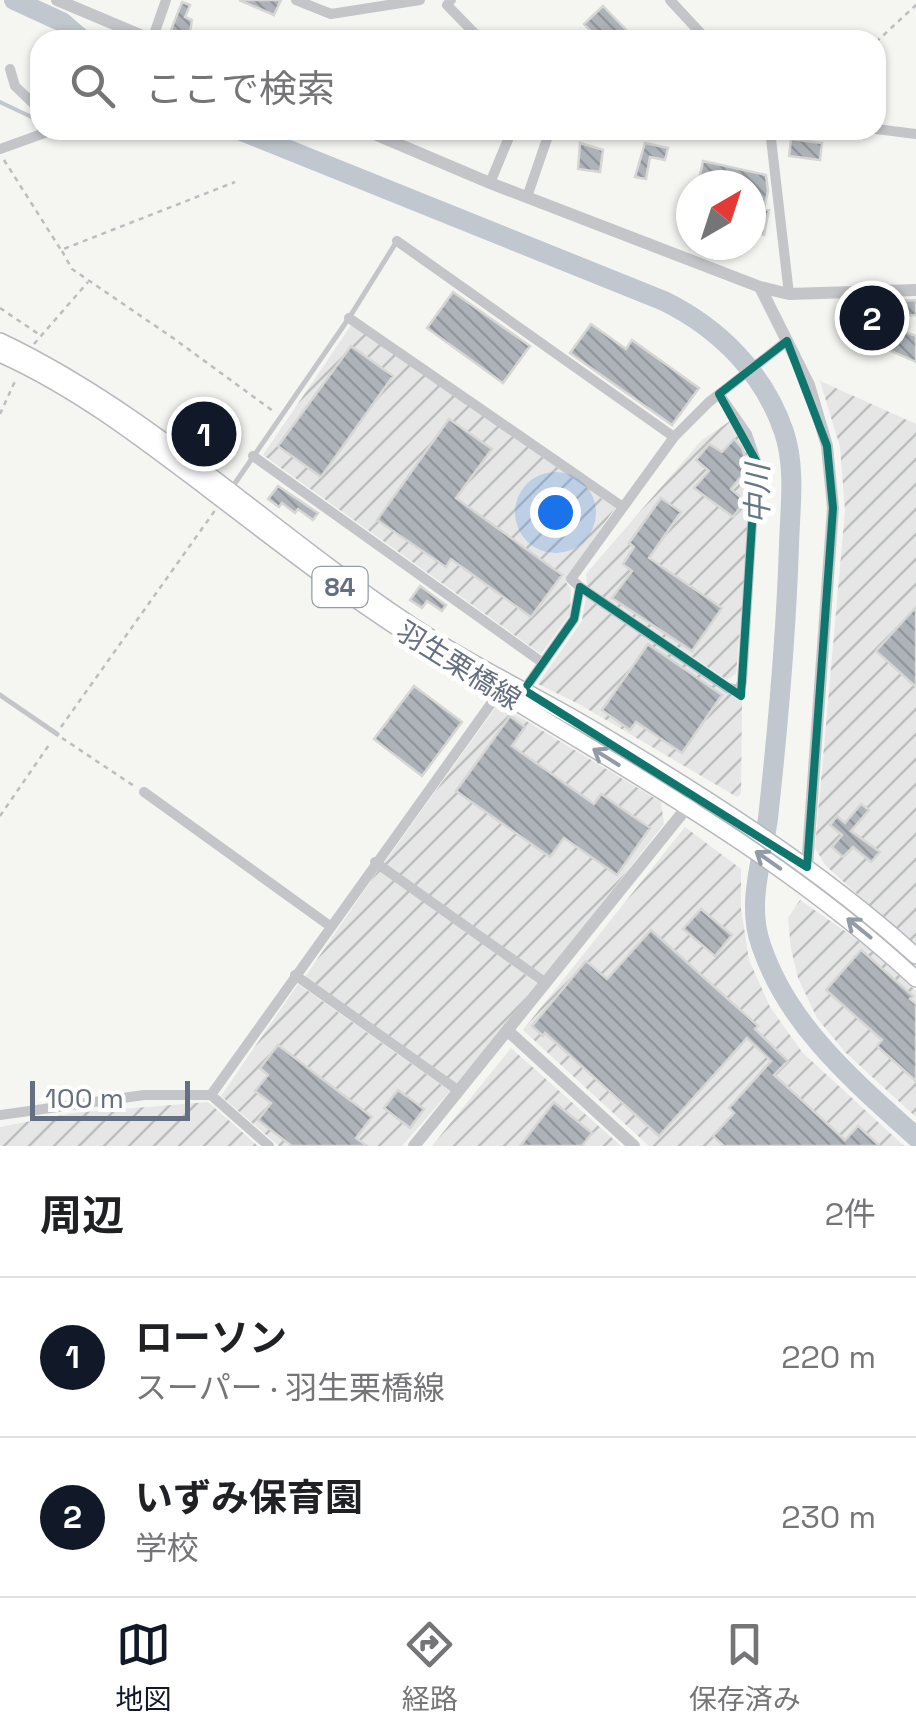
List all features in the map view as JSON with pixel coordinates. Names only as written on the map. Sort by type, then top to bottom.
[{"type":"main road","name":"羽生栗橋線","points":[[0,340],[430,637],[602,734],[737,838],[802,870],[916,979]]},
{"type":"main road","name":"羽生栗橋線","points":[[0,354],[24,358]]},
{"type":"main road","name":"羽生栗橋線","points":[[226,496],[382,616],[500,691],[692,801],[739,820],[802,870],[878,921],[916,956]]},
{"type":"street","points":[[151,30],[166,0]]},
{"type":"street","points":[[296,0],[331,14],[420,0]]},
{"type":"street","points":[[670,0],[698,30]]},
{"type":"street","points":[[67,2],[128,30]]},
{"type":"street","points":[[447,2],[472,30]]},
{"type":"street","points":[[10,69],[15,86],[30,100]]},
{"type":"street","points":[[886,131],[916,134]]},
{"type":"street","points":[[0,152],[30,140]]},
{"type":"street","points":[[389,140],[760,287],[789,294],[916,290]]},
{"type":"street","points":[[490,183],[508,140]]},
{"type":"street","points":[[527,197],[547,140]]},
{"type":"street","points":[[771,140],[789,294]]},
{"type":"street","points":[[396,241],[674,437]]},
{"type":"street","points":[[760,287],[809,386],[827,446],[833,508],[802,870]]},
{"type":"street","points":[[349,318],[623,508]]},
{"type":"street","points":[[719,394],[747,434],[756,461],[739,690],[728,688],[571,579],[674,437],[719,394],[787,341]]},
{"type":"street","points":[[253,456],[543,663]]},
{"type":"street","points":[[524,690],[574,618],[580,586]]},
{"type":"street","points":[[211,1095],[500,691]]},
{"type":"street","points":[[144,792],[330,926]]},
{"type":"street","points":[[414,1146],[692,801]]},
{"type":"street","points":[[375,862],[546,983]]},
{"type":"street","points":[[295,975],[458,1092]]},
{"type":"street","points":[[508,1032],[634,1146]]},
{"type":"street","points":[[0,1115],[144,1096],[211,1095],[268,1146]]},
{"type":"lane","points":[[226,496],[349,318],[396,241]]},
{"type":"lane","points":[[0,695],[56,734]]},
{"type":"path","points":[[886,33],[916,6],[910,0]]},
{"type":"path","points":[[0,152],[72,269],[280,417]]},
{"type":"path","points":[[61,250],[234,182]]},
{"type":"path","points":[[0,414],[24,358],[89,281]]},
{"type":"path","points":[[0,308],[41,336]]},
{"type":"path","points":[[0,816],[226,496]]},
{"type":"path","points":[[56,734],[144,792]]},
{"type":"highlighted area","points":[[787,341],[827,446],[833,508],[807,867],[524,690],[574,619],[580,587],[741,696],[756,461],[719,394]]},
{"type":"shaded area","points":[[352,324],[615,508],[565,581],[571,589],[570,614],[541,654],[263,455]]},
{"type":"shaded area","points":[[820,381],[916,424],[916,947],[826,866],[815,848],[845,511],[840,447]]},
{"type":"shaded area","points":[[730,421],[747,446],[753,483],[736,674],[727,680],[587,586],[586,574],[701,441]]},
{"type":"shaded area","points":[[586,596],[742,701],[741,794],[737,797],[538,684],[582,621]]},
{"type":"shaded area","points":[[498,704],[661,802],[664,824],[544,977],[384,863]]},
{"type":"shaded area","points":[[685,827],[741,869],[741,909],[749,960],[770,1007],[802,1052],[904,1146],[649,1146],[523,1030]]},
{"type":"shaded area","points":[[379,869],[538,984],[455,1085],[305,977]]},
{"type":"shaded area","points":[[800,900],[865,945],[916,991],[916,1117],[845,1052],[817,1018],[798,978],[791,949],[788,918]]},
{"type":"shaded area","points":[[298,984],[450,1091],[402,1146],[279,1146],[221,1096]]},
{"type":"shaded area","points":[[511,1048],[621,1146],[432,1146]]},
{"type":"shaded area","points":[[208,1102],[258,1146],[0,1146],[0,1127],[73,1113]]},
{"type":"building","points":[[239,0],[281,0],[274,15]]},
{"type":"building","points":[[182,2],[190,5],[185,17],[192,20],[190,30],[171,30]]},
{"type":"building","points":[[603,6],[626,30],[590,30],[584,24]]},
{"type":"building","points":[[791,140],[822,143],[820,160],[789,156]]},
{"type":"building","points":[[580,143],[603,150],[600,172],[578,169]]},
{"type":"building","points":[[645,143],[668,148],[665,160],[650,157],[646,179],[635,177]]},
{"type":"building","points":[[703,161],[744,170],[701,170]]},
{"type":"building","points":[[453,292],[530,346],[503,383],[427,328]]},
{"type":"building","points":[[916,300],[916,315],[868,318],[916,336],[916,362],[855,335],[860,324],[852,320],[859,303]]},
{"type":"building","points":[[591,324],[626,349],[632,340],[699,388],[672,425],[570,353]]},
{"type":"building","points":[[351,346],[393,376],[321,477],[278,446]]},
{"type":"building","points":[[208,419],[222,429],[206,452],[191,442]]},
{"type":"building","points":[[449,419],[492,449],[456,498],[562,575],[531,617],[451,559],[446,567],[377,520]]},
{"type":"building","points":[[734,439],[742,448],[747,469],[731,489],[745,501],[733,517],[694,488],[709,471],[696,460],[709,444],[722,452]]},
{"type":"building","points":[[278,486],[318,513],[313,520],[298,509],[295,513],[268,499]]},
{"type":"building","points":[[661,498],[681,512],[649,558],[722,608],[692,651],[612,598],[632,571],[623,564],[634,547],[629,543]]},
{"type":"building","points":[[420,586],[446,605],[442,611],[427,601],[422,608],[410,600]]},
{"type":"building","points":[[916,607],[916,687],[876,651]]},
{"type":"building","points":[[648,644],[722,695],[682,753],[636,722],[630,730],[602,710]]},
{"type":"building","points":[[414,686],[462,722],[422,776],[374,739]]},
{"type":"building","points":[[510,716],[525,727],[512,746],[594,804],[601,794],[650,828],[617,875],[564,838],[550,857],[456,791]]},
{"type":"building","points":[[861,804],[869,810],[851,831],[880,852],[871,862],[853,847],[843,857],[832,847],[842,835],[830,825],[837,816],[845,823]]},
{"type":"building","points":[[701,909],[732,935],[715,956],[683,929]]},
{"type":"building","points":[[651,930],[758,1026],[755,1029],[788,1061],[774,1075],[845,1140],[858,1126],[880,1146],[724,1146],[713,1136],[734,1113],[729,1108],[771,1061],[747,1038],[659,1136],[545,1033],[543,1036],[532,1026],[586,961],[607,979]]},
{"type":"building","points":[[861,950],[913,996],[910,999],[916,1004],[916,1081],[877,1046],[882,1040],[826,990]]},
{"type":"building","points":[[278,1045],[372,1117],[356,1138],[367,1146],[292,1146],[258,1120],[271,1103],[255,1091],[268,1075],[260,1068]]},
{"type":"building","points":[[398,1090],[424,1109],[410,1128],[384,1108]]},
{"type":"building","points":[[554,1102],[592,1133],[582,1146],[520,1146]]},
{"type":"waterway","name":"中川","points":[[14,0],[71,30]]},
{"type":"waterway","points":[[0,102],[30,116]]},
{"type":"waterway","name":"中川","points":[[264,140],[664,301],[721,339],[765,390],[784,432],[791,488],[781,682],[768,818],[755,897],[757,929],[773,974],[806,1027],[847,1073],[916,1137]]},
{"type":"place","name":"いずみ保育園","points":[[872,318]]},
{"type":"place","name":"ローソン","points":[[204,434]]}]
